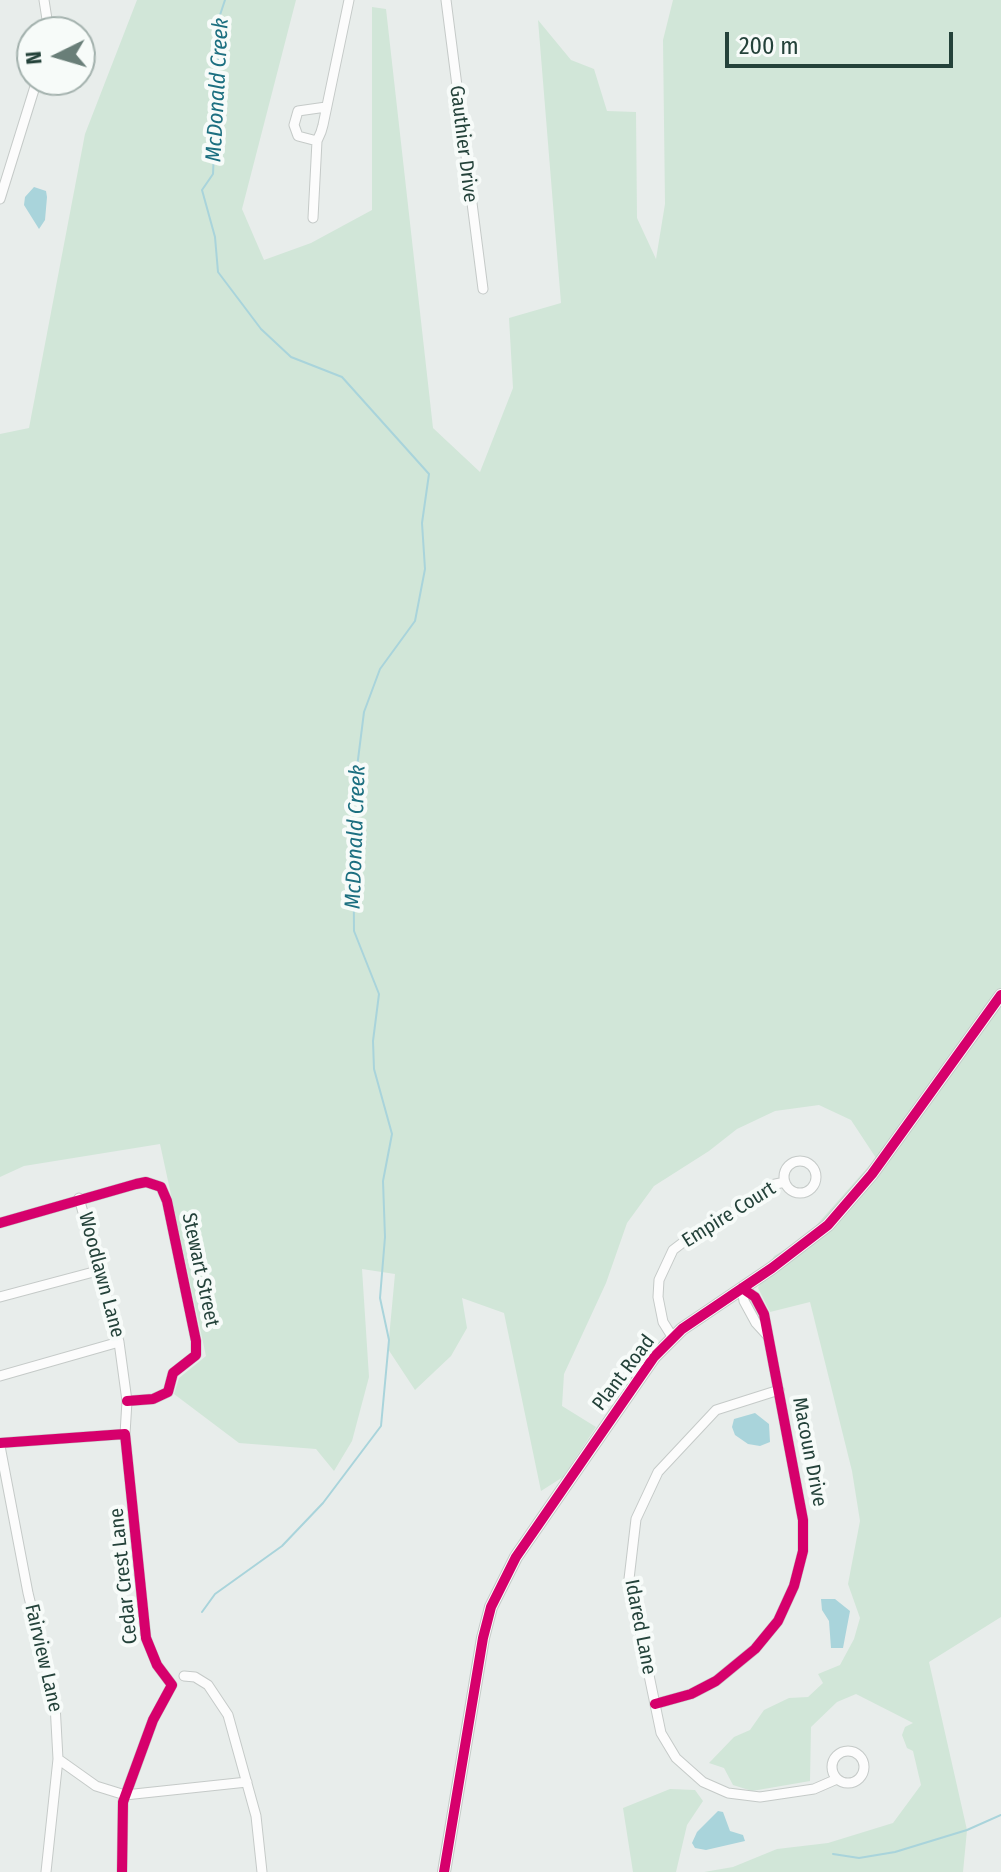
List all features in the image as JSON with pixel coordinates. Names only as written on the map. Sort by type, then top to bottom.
[{"type":"street","points":[[313,218],[317,141],[349,0]]},
{"type":"street","name":"Gauthier Drive","points":[[446,0],[483,289]]},
{"type":"street","points":[[0,199],[32,96]]},
{"type":"street","points":[[317,141],[298,136],[295,116],[304,107],[326,107]]},
{"type":"street","points":[[0,154],[12,157]]},
{"type":"street","name":"Plant Road","points":[[444,1872],[491,1607],[516,1557],[629,1390],[673,1338],[828,1225],[872,1174],[1001,995]]},
{"type":"street","name":"Stewart Street","points":[[79,1198],[146,1182],[161,1187],[167,1201],[196,1341],[196,1355],[173,1373],[168,1392],[153,1399],[127,1401]]},
{"type":"street","name":"Empire Court","points":[[673,1338],[663,1322],[658,1297],[659,1280],[668,1257],[694,1234],[747,1206],[771,1185],[785,1182]]},
{"type":"street","name":"Woodlawn Lane","points":[[0,1223],[79,1198],[119,1342],[127,1401],[125,1434]]},
{"type":"street","points":[[0,1297],[101,1270]]},
{"type":"street","name":"Macoun Drive","points":[[655,1704],[691,1694],[716,1681],[755,1649],[778,1621],[794,1586],[803,1551],[803,1520],[767,1335],[744,1301],[742,1288]]},
{"type":"street","points":[[0,1376],[119,1342]]},
{"type":"street","name":"Idared Lane","points":[[779,1390],[731,1403],[698,1426],[658,1472],[636,1519],[629,1579],[661,1733],[676,1758],[703,1782],[728,1793],[760,1797],[814,1789],[837,1779]]},
{"type":"street","points":[[0,1445],[125,1434]]},
{"type":"street","name":"Cedar Crest Lane","points":[[122,1872],[125,1795],[153,1720],[172,1685],[157,1665],[146,1638],[125,1434]]},
{"type":"street","name":"Fairview Lane","points":[[0,1445],[28,1593],[55,1704],[58,1759],[46,1872]]},
{"type":"street","points":[[184,1676],[202,1680],[223,1707],[256,1816],[262,1872]]},
{"type":"street","points":[[58,1759],[96,1786],[125,1795],[247,1782]]},
{"type":"green space","points":[[137,0],[296,0],[242,209],[264,260],[311,243],[372,210],[372,7],[386,9],[433,428],[480,472],[513,388],[509,318],[561,303],[538,20],[571,60],[594,69],[607,111],[636,112],[637,218],[656,259],[665,204],[663,40],[673,0],[1001,0],[1001,1617],[929,1662],[967,1830],[963,1872],[704,1872],[733,1867],[777,1849],[828,1843],[893,1823],[921,1785],[913,1751],[907,1748],[902,1735],[905,1727],[913,1723],[856,1694],[837,1702],[811,1727],[810,1781],[752,1791],[733,1785],[724,1768],[709,1763],[734,1737],[750,1730],[764,1710],[789,1698],[808,1697],[823,1683],[818,1674],[840,1665],[854,1639],[860,1618],[848,1584],[860,1521],[852,1471],[810,1302],[770,1312],[758,1288],[774,1256],[806,1237],[876,1158],[851,1120],[819,1105],[775,1111],[737,1129],[654,1186],[627,1223],[606,1283],[564,1374],[562,1406],[596,1427],[563,1477],[541,1491],[504,1313],[462,1298],[467,1328],[451,1356],[415,1390],[388,1349],[395,1274],[362,1269],[369,1377],[352,1441],[334,1471],[316,1449],[239,1443],[174,1394],[179,1378],[206,1356],[160,1144],[24,1166],[0,1177],[0,434],[29,428],[85,134]]},
{"type":"green space","points":[[670,1789],[695,1790],[703,1801],[687,1825],[676,1872],[633,1872],[623,1808]]},
{"type":"water","points":[[34,187],[46,191],[47,197],[45,220],[39,229],[24,205],[25,197]]},
{"type":"water","points":[[755,1413],[769,1424],[770,1442],[760,1446],[748,1444],[735,1435],[732,1427],[734,1419]]},
{"type":"water","points":[[821,1599],[835,1599],[850,1611],[843,1648],[831,1648],[829,1621],[822,1610]]},
{"type":"water","points":[[718,1811],[723,1812],[730,1831],[743,1835],[745,1841],[706,1850],[695,1848],[692,1843],[697,1832]]},
{"type":"waterway","name":"McDonald Creek","points":[[202,1612],[215,1594],[282,1546],[323,1503],[381,1426],[389,1340],[380,1298],[385,1237],[383,1181],[392,1134],[374,1069],[373,1041],[379,994],[354,931],[353,799],[364,712],[380,669],[415,621],[425,569],[422,523],[429,474],[342,377],[291,357],[261,329],[218,272],[215,237],[202,190],[213,174],[220,15],[225,0]]},
{"type":"waterway","points":[[833,1854],[859,1858],[895,1852],[967,1830],[1001,1815]]},
{"type":"cycle path","points":[[444,1872],[483,1638],[491,1607],[516,1557],[654,1357],[682,1329],[772,1268],[828,1225],[872,1174],[1001,995]]},
{"type":"cycle path","points":[[0,1223],[136,1184],[146,1182],[161,1187],[167,1201],[196,1341],[196,1355],[173,1373],[168,1392],[153,1399],[127,1401]]},
{"type":"cycle path","points":[[655,1704],[691,1694],[716,1681],[755,1649],[778,1621],[794,1586],[803,1551],[803,1520],[764,1314],[755,1297],[742,1288]]},
{"type":"cycle path","points":[[0,1443],[125,1434],[146,1638],[157,1665],[172,1685],[153,1720],[123,1802],[122,1872]]}]
